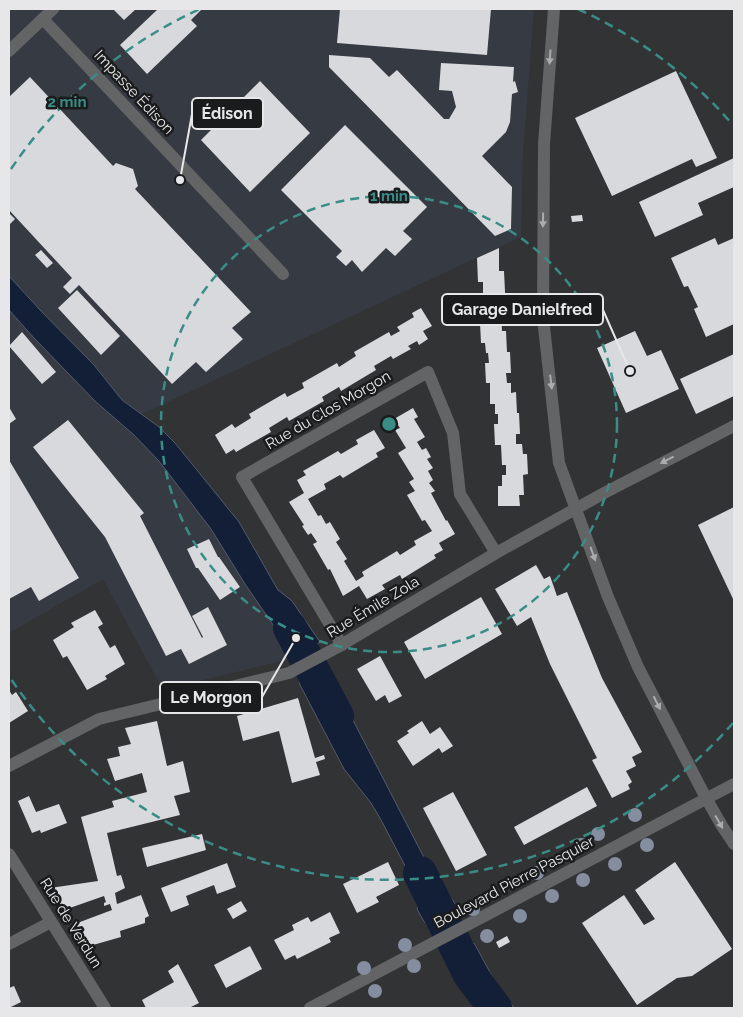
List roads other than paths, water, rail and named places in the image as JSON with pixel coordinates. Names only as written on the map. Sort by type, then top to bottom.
[{"type":"street","points":[[9,52],[53,9]]},
{"type":"street","points":[[554,9],[544,144],[543,318],[559,463],[608,596],[638,667],[706,798],[734,844]]},
{"type":"street","name":"Impasse Édison","points":[[43,19],[283,274]]},
{"type":"street","name":"Rue du Clos Morgon","points":[[339,646],[242,477],[428,372],[453,434],[460,494],[496,553]]},
{"type":"street","name":"Rue Émile Zola","points":[[9,766],[99,719],[289,673],[339,646],[576,508],[734,426]]},
{"type":"street","name":"Boulevard Pierre Pasquier","points":[[310,1008],[734,784]]},
{"type":"street","name":"Rue de Verdun","points":[[9,854],[106,1008]]},
{"type":"street","points":[[9,944],[51,922]]},
{"type":"water","points":[[9,276],[94,365],[122,400],[159,427],[175,443],[239,522],[278,590],[292,601],[320,642],[314,646],[320,656],[297,670],[290,659],[291,651],[245,584],[211,529],[159,461],[134,435],[95,401],[9,310]]},
{"type":"water","points":[[327,670],[447,902],[452,899],[457,907],[425,923],[417,909],[421,902],[412,879],[380,818],[371,803],[344,769],[299,683]]},
{"type":"water","points":[[474,943],[492,976],[514,1008],[476,1008],[446,959]]},
{"type":"waterway","points":[[290,628],[337,716]]},
{"type":"waterway","points":[[420,873],[469,973],[495,1008]]},
{"type":"place","name":"Édison","points":[[180,180]]},
{"type":"place","name":"Garage Danielfred","points":[[630,371]]},
{"type":"place","name":"Le Morgon","points":[[296,638]]}]
